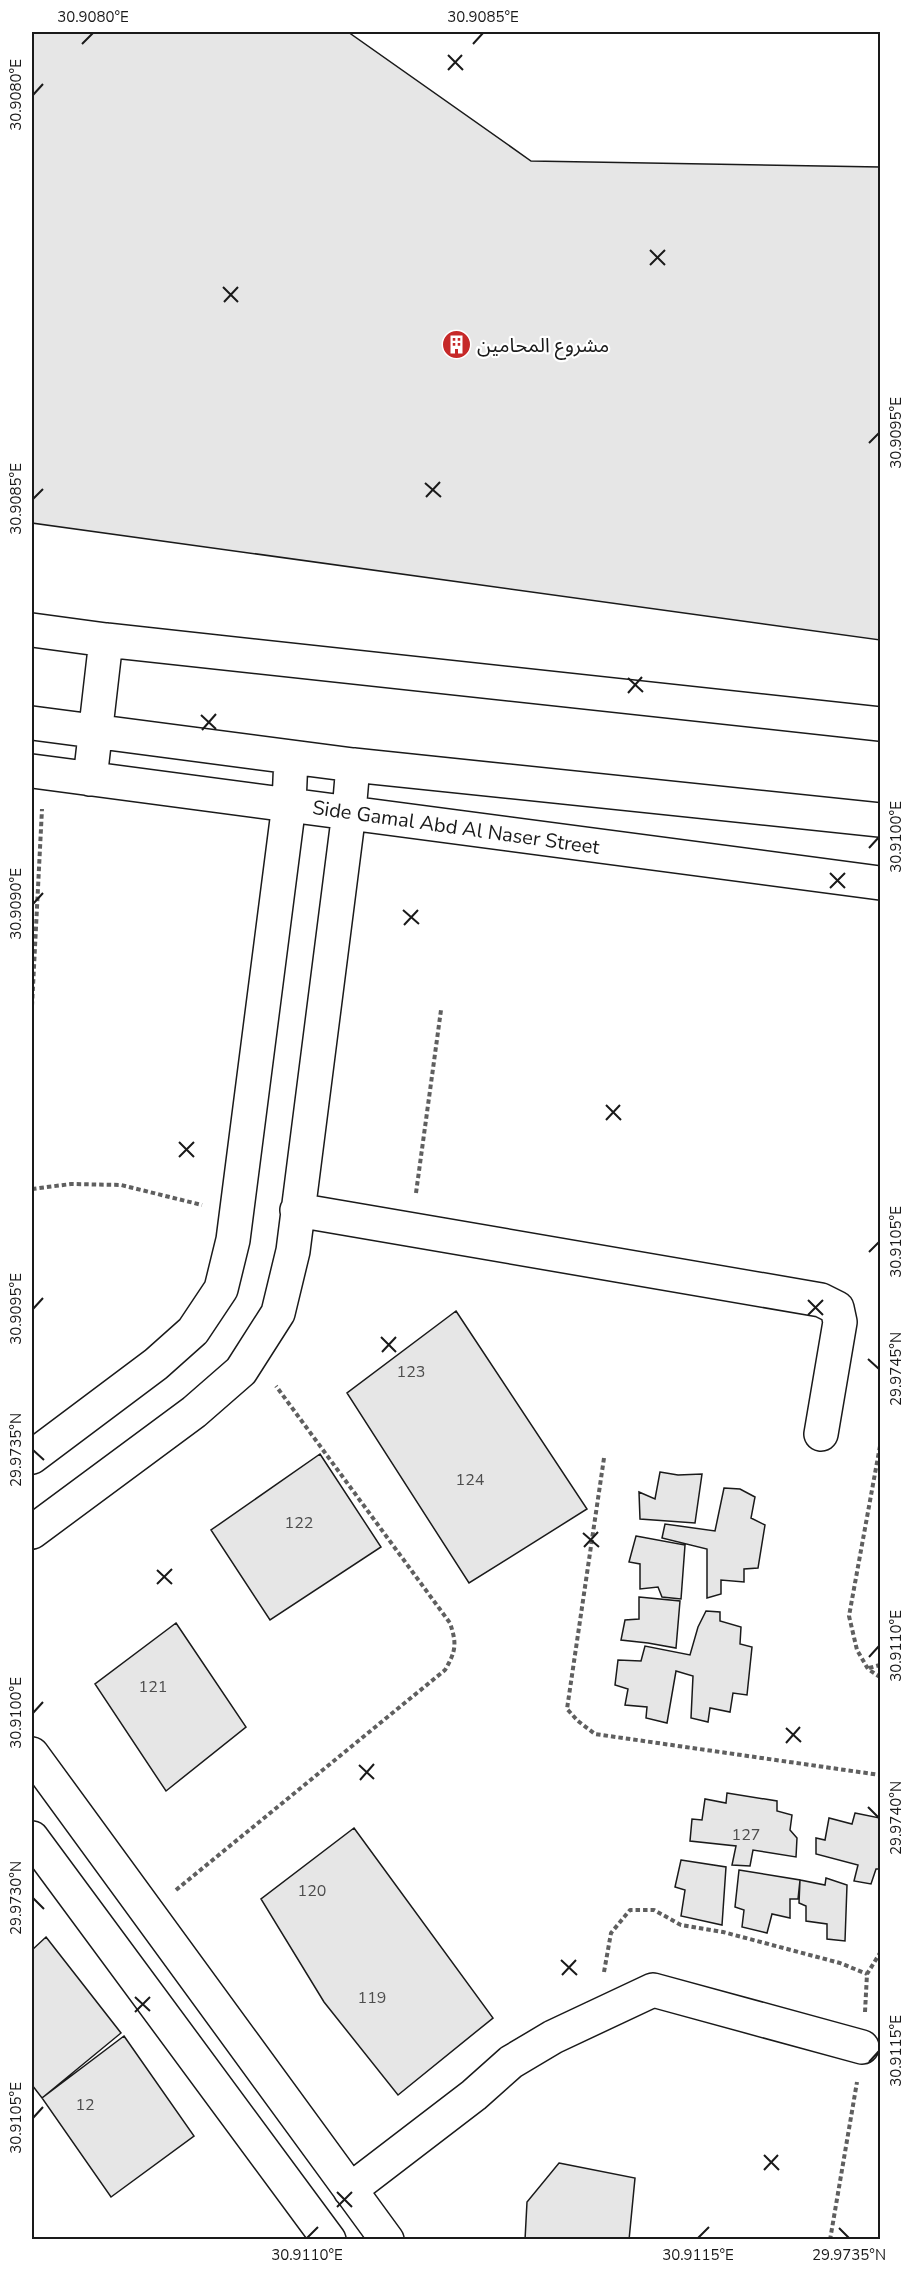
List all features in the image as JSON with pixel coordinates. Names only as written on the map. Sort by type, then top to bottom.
[{"type":"street","points":[[32,630],[880,724]]},
{"type":"street","points":[[90,779],[106,640]]},
{"type":"street","points":[[32,723],[353,765],[880,820]]},
{"type":"street","points":[[32,1457],[156,1364],[194,1331],[221,1288],[236,1215],[289,804],[291,757]]},
{"type":"street","points":[[32,1532],[194,1412],[241,1371],[278,1313],[293,1251],[353,765]]},
{"type":"street","name":"Side Gamal Abd Al Naser Street","points":[[38,772],[880,883]]},
{"type":"street","points":[[297,1210],[821,1300],[837,1308],[840,1322],[821,1434]]},
{"type":"street","points":[[32,1754],[387,2240]]},
{"type":"street","points":[[32,1838],[329,2240]]},
{"type":"street","points":[[350,2190],[474,2095],[511,2062],[554,2037],[653,1990],[862,2047]]},
{"type":"path","points":[[32,1006],[38,772]]},
{"type":"path","points":[[411,1229],[441,1010]]},
{"type":"path","points":[[32,1190],[71,1184],[121,1185],[236,1215]]},
{"type":"path","points":[[147,1914],[445,1670],[453,1656],[456,1641],[450,1623],[276,1386]]},
{"type":"path","points":[[880,1446],[849,1616],[857,1650],[868,1668],[880,1677]]},
{"type":"path","points":[[604,1458],[567,1709],[578,1721],[596,1734],[880,1775]]},
{"type":"path","points":[[868,1668],[880,1665]]},
{"type":"path","points":[[653,1990],[603,1980],[612,1933],[630,1910],[654,1910],[681,1925],[723,1932],[840,1963],[867,1974],[880,1953]]},
{"type":"path","points":[[830,2240],[862,2047]]},
{"type":"building","name":"مشروع المحامين","points":[[32,32],[348,32],[531,161],[880,167],[880,640],[32,523]]},
{"type":"building","points":[[456,1311],[587,1509],[469,1583],[347,1393]]},
{"type":"building","points":[[320,1454],[381,1547],[270,1620],[211,1530]]},
{"type":"building","points":[[660,1472],[678,1475],[702,1474],[695,1523],[640,1519],[639,1492],[655,1499]]},
{"type":"building","points":[[724,1488],[740,1489],[755,1497],[751,1518],[765,1525],[758,1568],[744,1569],[744,1582],[721,1580],[721,1594],[707,1598],[707,1549],[662,1538],[665,1524],[715,1531]]},
{"type":"building","points":[[636,1536],[685,1545],[681,1599],[662,1597],[658,1587],[640,1589],[640,1564],[629,1562]]},
{"type":"building","points":[[639,1597],[680,1601],[676,1648],[621,1640],[625,1620],[639,1619]]},
{"type":"building","points":[[706,1611],[720,1612],[720,1621],[741,1627],[740,1644],[752,1647],[747,1695],[733,1693],[730,1712],[710,1708],[708,1722],[691,1718],[693,1676],[676,1671],[667,1723],[646,1718],[647,1707],[625,1705],[628,1689],[615,1685],[618,1660],[641,1661],[645,1646],[690,1655],[698,1627]]},
{"type":"building","points":[[176,1623],[246,1727],[166,1791],[95,1684]]},
{"type":"building","points":[[727,1793],[777,1801],[777,1811],[792,1815],[790,1830],[797,1838],[796,1857],[753,1850],[750,1866],[732,1865],[736,1846],[690,1841],[692,1819],[702,1820],[705,1799],[726,1803]]},
{"type":"building","points":[[855,1813],[880,1818],[880,1869],[876,1869],[871,1884],[854,1881],[858,1865],[816,1854],[816,1838],[825,1840],[829,1818],[852,1824]]},
{"type":"building","points":[[354,1828],[493,2018],[398,2095],[324,2002],[261,1899]]},
{"type":"building","points":[[681,1860],[726,1867],[722,1925],[681,1916],[685,1890],[675,1887]]},
{"type":"building","points":[[739,1870],[800,1880],[798,1899],[790,1899],[790,1918],[772,1914],[767,1933],[742,1927],[744,1910],[735,1907]]},
{"type":"building","points":[[826,1878],[847,1885],[845,1941],[827,1939],[827,1924],[806,1921],[806,1906],[799,1903],[800,1880],[825,1885]]},
{"type":"building","points":[[46,1937],[121,2033],[42,2098],[32,2085],[32,1950]]},
{"type":"building","points":[[124,2036],[194,2136],[111,2197],[42,2098]]},
{"type":"building","points":[[559,2163],[635,2178],[629,2240],[525,2240],[527,2202]]},
{"type":"place","name":"مشروع المحامين","points":[[456,345]]}]
